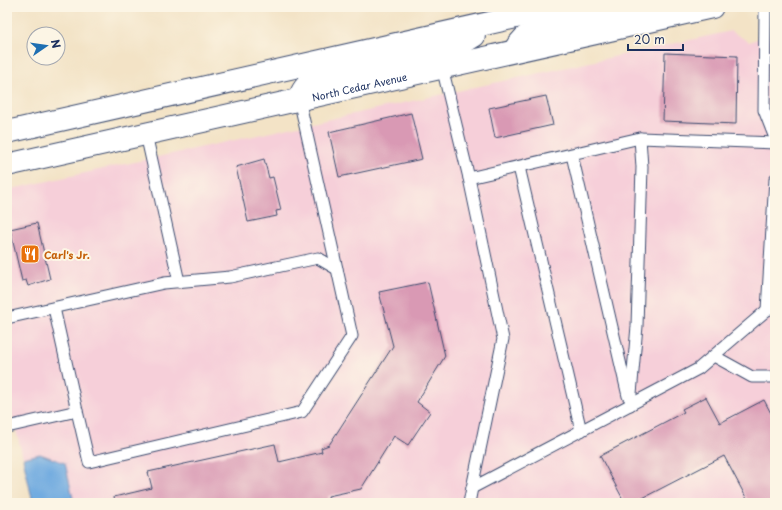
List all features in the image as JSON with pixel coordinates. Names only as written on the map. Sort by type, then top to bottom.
[{"type":"main road","points":[[7,132],[560,7]]},
{"type":"main road","points":[[513,52],[525,37],[551,25],[630,7]]},
{"type":"main road","name":"North Cedar Avenue","points":[[7,165],[712,7]]},
{"type":"main road","points":[[300,99],[302,90],[308,82],[320,76],[436,52],[461,44],[474,36],[484,24]]},
{"type":"lane","points":[[765,7],[764,110],[775,138]]},
{"type":"lane","points":[[442,67],[469,178],[503,339],[469,503]]},
{"type":"lane","points":[[54,308],[89,462],[302,412],[352,336],[300,99]]},
{"type":"lane","points":[[146,134],[179,282]]},
{"type":"lane","points":[[469,178],[640,138],[775,143]]},
{"type":"lane","points":[[630,405],[637,326],[642,167],[640,138]]},
{"type":"lane","points":[[572,155],[630,405]]},
{"type":"lane","points":[[518,167],[581,431]]},
{"type":"lane","points":[[472,488],[698,369],[771,309],[775,179]]},
{"type":"lane","points":[[7,318],[164,283],[230,277],[318,258],[337,269]]},
{"type":"lane","points":[[714,356],[752,377],[775,378]]},
{"type":"lane","points":[[7,427],[77,411]]},
{"type":"shaded area","points":[[731,31],[749,42],[775,32],[775,503],[74,503],[65,463],[40,454],[23,458],[9,402],[7,359],[7,190]]},
{"type":"water","points":[[40,454],[65,463],[74,503],[33,503],[23,458]]},
{"type":"building","points":[[665,53],[737,56],[736,124],[663,121]]},
{"type":"building","points":[[546,96],[553,125],[495,138],[489,108]]},
{"type":"building","points":[[411,113],[422,159],[339,177],[329,132]]},
{"type":"building","points":[[264,159],[269,178],[273,177],[281,210],[276,211],[277,216],[248,222],[236,167]]},
{"type":"building","name":"Carl's Jr.","points":[[37,223],[50,279],[28,286],[26,280],[22,281],[10,229]]},
{"type":"building","points":[[428,282],[445,356],[417,402],[430,412],[408,445],[394,436],[361,489],[328,496],[329,503],[115,503],[114,497],[152,488],[148,472],[275,444],[279,462],[322,452],[321,448],[329,445],[393,346],[379,292]]},
{"type":"building","points":[[706,397],[720,423],[764,400],[775,421],[775,503],[749,503],[724,456],[633,503],[625,503],[600,456],[684,412],[682,409]]},
{"type":"place","name":"Carl's Jr.","points":[[30,254]]}]
